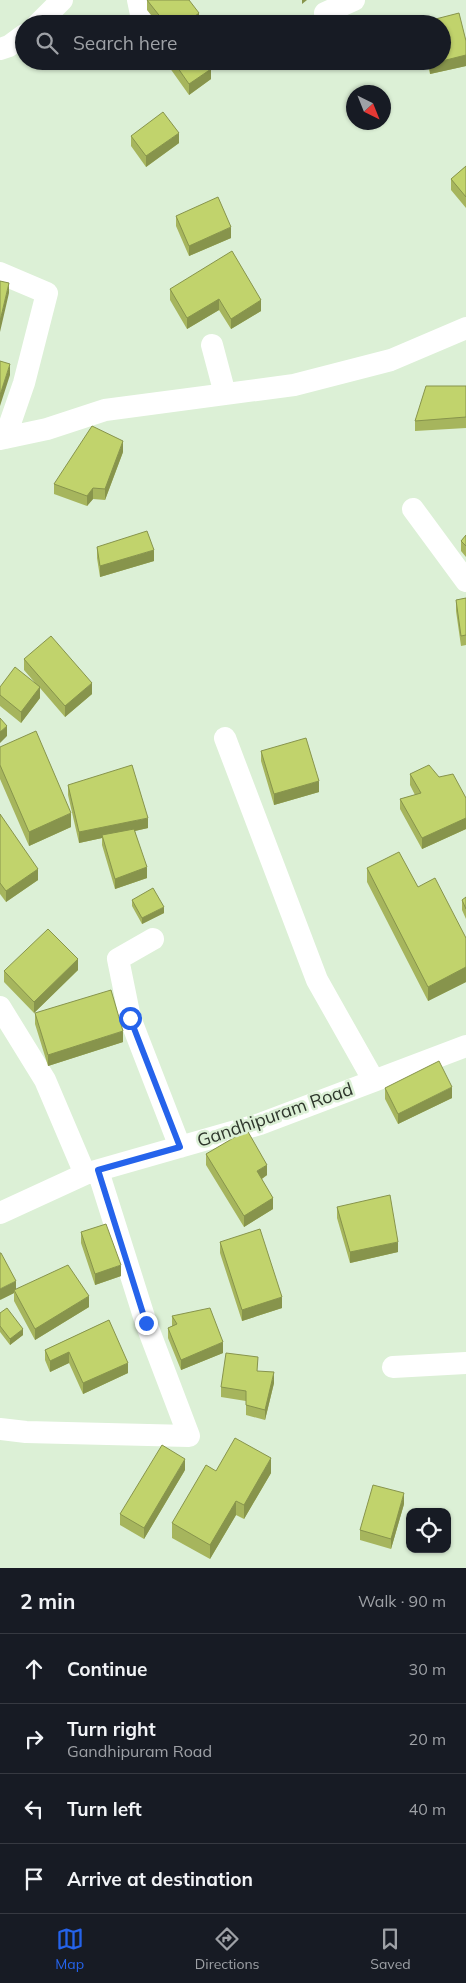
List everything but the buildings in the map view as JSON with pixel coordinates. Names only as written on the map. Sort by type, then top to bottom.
[{"type":"street","points":[[47,15],[62,0]]},
{"type":"street","points":[[138,0],[141,15]]},
{"type":"street","points":[[325,13],[354,0]]},
{"type":"street","points":[[0,49],[15,42]]},
{"type":"street","points":[[0,273],[48,293],[24,383],[2,439]]},
{"type":"street","points":[[2,439],[47,429],[105,410],[294,385],[391,360],[466,328]]},
{"type":"street","points":[[212,345],[225,394]]},
{"type":"street","points":[[413,508],[466,581]]},
{"type":"street","points":[[225,738],[316,980],[374,1081]]},
{"type":"street","points":[[153,939],[118,960],[130,1018],[180,1147]]},
{"type":"street","points":[[0,1007],[45,1080],[92,1172],[189,1436],[26,1432],[0,1429]]},
{"type":"street","name":"Gandhipuram Road","points":[[0,1213],[92,1172],[260,1124],[374,1081],[466,1050]]},
{"type":"street","points":[[393,1367],[466,1363]]},
{"type":"route","points":[[130,1018],[180,1147],[98,1170],[146,1323]]}]
